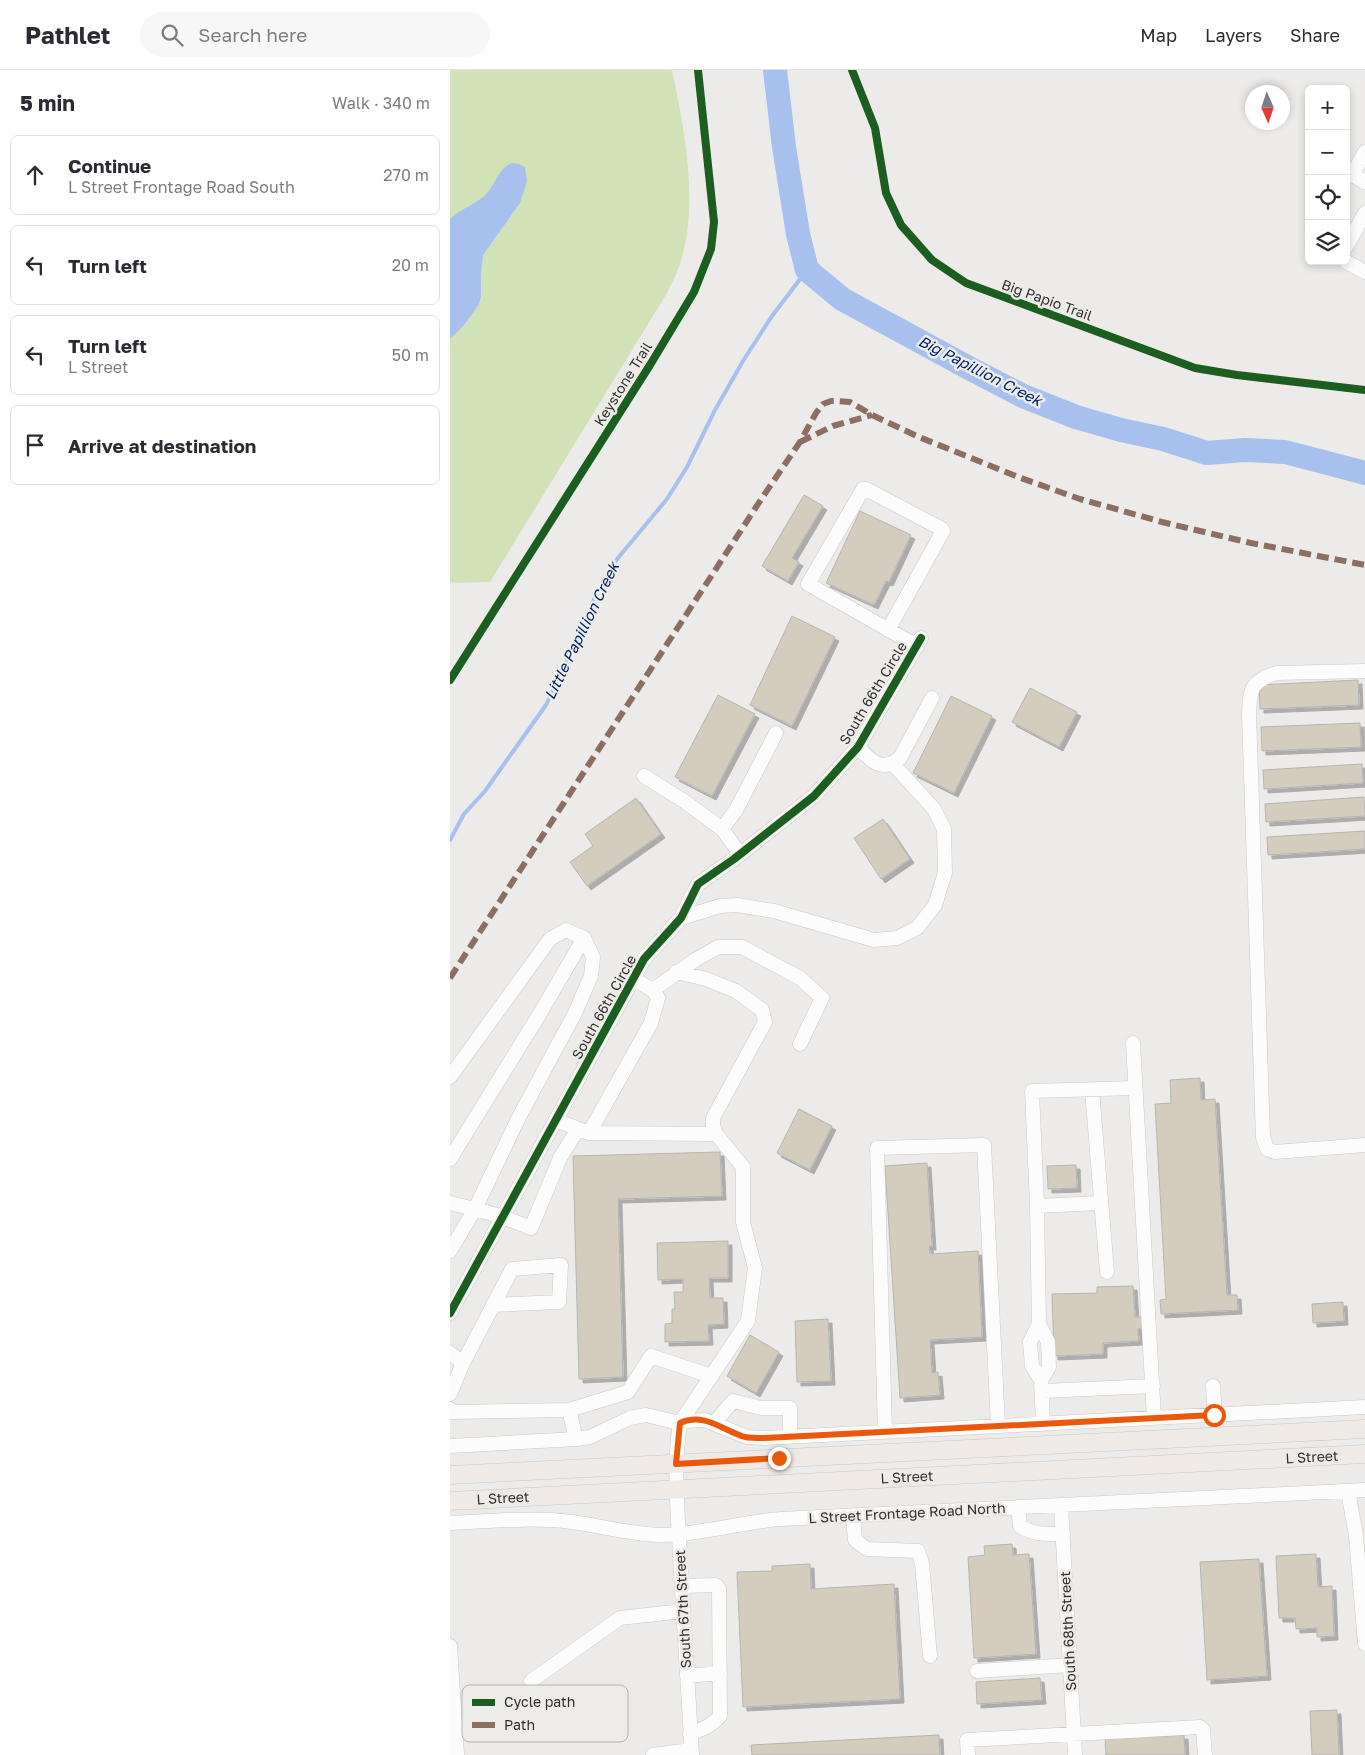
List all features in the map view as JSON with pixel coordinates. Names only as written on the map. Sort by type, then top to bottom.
[{"type":"main road","name":"L Street","points":[[450,1475],[1365,1429]]},
{"type":"main road","name":"L Street","points":[[450,1501],[1365,1454]]},
{"type":"street","points":[[1365,152],[1352,176],[1365,182]]},
{"type":"street","points":[[1350,240],[1365,213]]},
{"type":"street","points":[[1350,264],[1365,272]]},
{"type":"street","points":[[863,489],[943,531],[888,630],[808,584],[863,489]]},
{"type":"street","name":"South 66th Circle","points":[[451,1308],[644,959],[681,918],[698,884],[814,796],[858,747],[919,642],[888,630]]},
{"type":"street","points":[[1365,671],[1276,673],[1263,678],[1250,691],[1249,714],[1263,1137],[1267,1149],[1274,1152],[1365,1145]]},
{"type":"street","points":[[858,747],[871,761],[883,765],[893,764],[900,758],[932,698]]},
{"type":"street","points":[[722,829],[736,810],[776,733]]},
{"type":"street","points":[[681,918],[720,906],[737,905],[774,911],[874,940],[897,938],[917,928],[935,905],[945,873],[944,829],[934,809],[893,764]]},
{"type":"street","points":[[644,776],[684,801],[722,829],[740,854]]},
{"type":"street","points":[[450,1077],[550,939],[566,930],[584,938],[593,956],[591,976],[575,1013],[519,1117],[475,1209],[450,1251]]},
{"type":"street","points":[[450,1159],[584,938]]},
{"type":"street","points":[[653,990],[676,972],[718,947],[742,946],[800,978],[822,998],[800,1044]]},
{"type":"street","points":[[676,972],[706,979],[736,991],[762,1010],[765,1022],[713,1118],[716,1134],[744,1167],[743,1222],[755,1268],[748,1320],[680,1423]]},
{"type":"street","points":[[450,1203],[503,1217],[531,1228],[560,1158],[583,1131],[651,1023],[658,998],[653,990],[633,979]]},
{"type":"street","points":[[1133,1043],[1154,1418]]},
{"type":"street","points":[[1043,1424],[1042,1386],[1049,1367],[1048,1342],[1039,1324],[1037,1206],[1032,1091],[1135,1088]]},
{"type":"street","points":[[1092,1090],[1107,1272]]},
{"type":"street","points":[[556,1120],[583,1131],[716,1134]]},
{"type":"street","points":[[885,1432],[877,1148],[984,1146],[998,1426]]},
{"type":"street","points":[[1037,1206],[1101,1203]]},
{"type":"street","points":[[450,1394],[463,1363],[493,1305],[512,1269],[560,1265],[559,1302],[493,1305]]},
{"type":"street","points":[[450,1353],[463,1363]]},
{"type":"street","points":[[450,1409],[451,1412],[481,1413],[569,1410],[628,1392],[651,1356],[711,1376]]},
{"type":"street","points":[[1042,1386],[1153,1386]]},
{"type":"street","points":[[1212,1386],[1214,1415]]},
{"type":"street","points":[[714,1423],[733,1401],[761,1408],[790,1408],[790,1437]]},
{"type":"street","points":[[450,1446],[590,1437],[639,1415],[650,1415],[680,1423],[686,1420],[699,1419],[714,1423],[747,1437],[790,1437],[1365,1407]]},
{"type":"street","points":[[569,1410],[576,1439]]},
{"type":"street","name":"South 67th Street","points":[[680,1423],[676,1464],[692,1752]]},
{"type":"street","name":"L Street Frontage Road North","points":[[450,1523],[528,1519],[550,1520],[649,1534],[679,1534],[770,1520],[1365,1490]]},
{"type":"street","points":[[1348,1491],[1360,1522],[1365,1644]]},
{"type":"street","name":"South 68th Street","points":[[1061,1506],[1075,1755]]},
{"type":"street","points":[[1018,1507],[1020,1526],[1029,1532],[1037,1534],[1063,1534]]},
{"type":"street","points":[[853,1516],[855,1540],[866,1549],[918,1551],[922,1563],[930,1656]]},
{"type":"street","points":[[682,1586],[716,1585],[719,1589],[720,1716],[706,1728],[690,1734]]},
{"type":"street","points":[[531,1681],[620,1618],[684,1611]]},
{"type":"street","points":[[450,1646],[457,1755]]},
{"type":"street","points":[[977,1671],[1070,1665]]},
{"type":"street","points":[[687,1676],[720,1673]]},
{"type":"street","points":[[968,1755],[967,1740],[1200,1727],[1203,1730],[1205,1755]]},
{"type":"street","points":[[653,1755],[692,1752]]},
{"type":"green space","points":[[450,70],[672,70],[686,145],[689,198],[688,224],[684,249],[677,272],[667,293],[490,582],[450,583]]},
{"type":"water","points":[[513,163],[525,167],[527,181],[520,203],[483,255],[479,304],[464,325],[450,339],[450,219],[484,196],[501,171]]},
{"type":"building","points":[[804,495],[823,506],[792,558],[799,562],[788,581],[762,566]]},
{"type":"building","points":[[860,511],[911,535],[889,582],[886,581],[874,605],[826,583]]},
{"type":"building","points":[[792,616],[835,637],[792,726],[750,705]]},
{"type":"building","points":[[1358,680],[1359,705],[1260,709],[1259,685]]},
{"type":"building","points":[[1030,688],[1077,712],[1059,747],[1012,722]]},
{"type":"building","points":[[718,695],[755,714],[712,796],[675,777]]},
{"type":"building","points":[[951,696],[992,716],[954,793],[913,773]]},
{"type":"building","points":[[1360,723],[1361,747],[1262,751],[1261,727]]},
{"type":"building","points":[[1362,764],[1363,783],[1264,789],[1263,770]]},
{"type":"building","points":[[1364,797],[1365,816],[1266,822],[1265,804]]},
{"type":"building","points":[[636,798],[661,834],[587,886],[570,862],[593,846],[585,834]]},
{"type":"building","points":[[883,819],[910,859],[881,879],[854,838]]},
{"type":"building","points":[[1365,831],[1365,849],[1268,855],[1267,837]]},
{"type":"building","points":[[1200,1078],[1201,1100],[1215,1099],[1227,1295],[1237,1295],[1238,1310],[1161,1314],[1160,1300],[1166,1299],[1155,1104],[1171,1103],[1170,1080]]},
{"type":"building","points":[[799,1109],[832,1126],[810,1170],[777,1153]]},
{"type":"building","points":[[720,1152],[722,1196],[618,1199],[623,1377],[579,1379],[573,1156]]},
{"type":"building","points":[[927,1163],[932,1246],[929,1246],[930,1254],[978,1251],[982,1337],[930,1340],[932,1373],[938,1372],[940,1395],[900,1398],[885,1166]]},
{"type":"building","points":[[1076,1165],[1077,1188],[1048,1189],[1047,1166]]},
{"type":"building","points":[[728,1241],[728,1278],[709,1278],[710,1298],[723,1298],[724,1324],[708,1325],[709,1341],[665,1342],[665,1324],[672,1323],[672,1309],[675,1309],[674,1292],[683,1292],[683,1279],[658,1280],[657,1243]]},
{"type":"building","points":[[1133,1286],[1135,1317],[1142,1317],[1142,1328],[1138,1329],[1139,1341],[1103,1343],[1103,1354],[1054,1356],[1052,1294],[1097,1293],[1097,1287]]},
{"type":"building","points":[[1343,1302],[1344,1321],[1313,1323],[1312,1304]]},
{"type":"building","points":[[828,1319],[831,1381],[797,1382],[795,1321]]},
{"type":"building","points":[[750,1335],[779,1352],[756,1393],[727,1376]]},
{"type":"building","points":[[1012,1544],[1013,1555],[1029,1554],[1036,1654],[974,1658],[968,1557],[985,1555],[984,1546]]},
{"type":"building","points":[[1316,1554],[1318,1587],[1332,1586],[1334,1636],[1317,1637],[1317,1628],[1296,1629],[1295,1618],[1279,1618],[1276,1556]]},
{"type":"building","points":[[1259,1559],[1267,1676],[1207,1680],[1200,1562]]},
{"type":"building","points":[[810,1564],[811,1589],[894,1584],[900,1699],[743,1707],[737,1572],[772,1571],[772,1566]]},
{"type":"building","points":[[1040,1678],[1042,1700],[977,1704],[976,1682]]},
{"type":"building","points":[[1337,1710],[1339,1755],[1312,1755],[1310,1711]]},
{"type":"building","points":[[939,1735],[940,1755],[752,1755],[751,1745]]},
{"type":"building","points":[[1184,1735],[1185,1755],[1106,1755],[1105,1739]]},
{"type":"waterway","name":"Big Papillion Creek","points":[[775,70],[784,147],[798,234],[807,270],[842,299],[1023,396],[1076,417],[1121,430],[1163,439],[1207,453],[1245,450],[1285,452],[1365,473]]},
{"type":"waterway","name":"Little Papillion Creek","points":[[450,840],[464,814],[485,791],[546,705],[595,597],[613,564],[667,499],[687,467],[715,410],[743,361],[772,316],[807,270]]},
{"type":"marked path","points":[[450,978],[823,404],[831,401],[850,402],[872,415],[919,437],[1018,477],[1080,499],[1162,522],[1251,543],[1365,565]]},
{"type":"marked path","points":[[800,442],[833,426],[872,415]]},
{"type":"cycle path","name":"Keystone Trail","points":[[450,680],[650,365],[694,292],[711,249],[714,222],[698,70]]},
{"type":"cycle path","name":"Big Papio Trail","points":[[852,70],[875,128],[886,193],[901,225],[932,260],[966,283],[1195,368],[1237,375],[1365,390]]},
{"type":"cycle path","points":[[450,1313],[644,959],[681,918],[698,884],[734,859],[814,796],[858,747],[921,638]]},
{"type":"route","points":[[779,1458],[676,1464],[680,1423],[686,1420],[705,1420],[747,1437],[765,1438],[1214,1415]]}]
